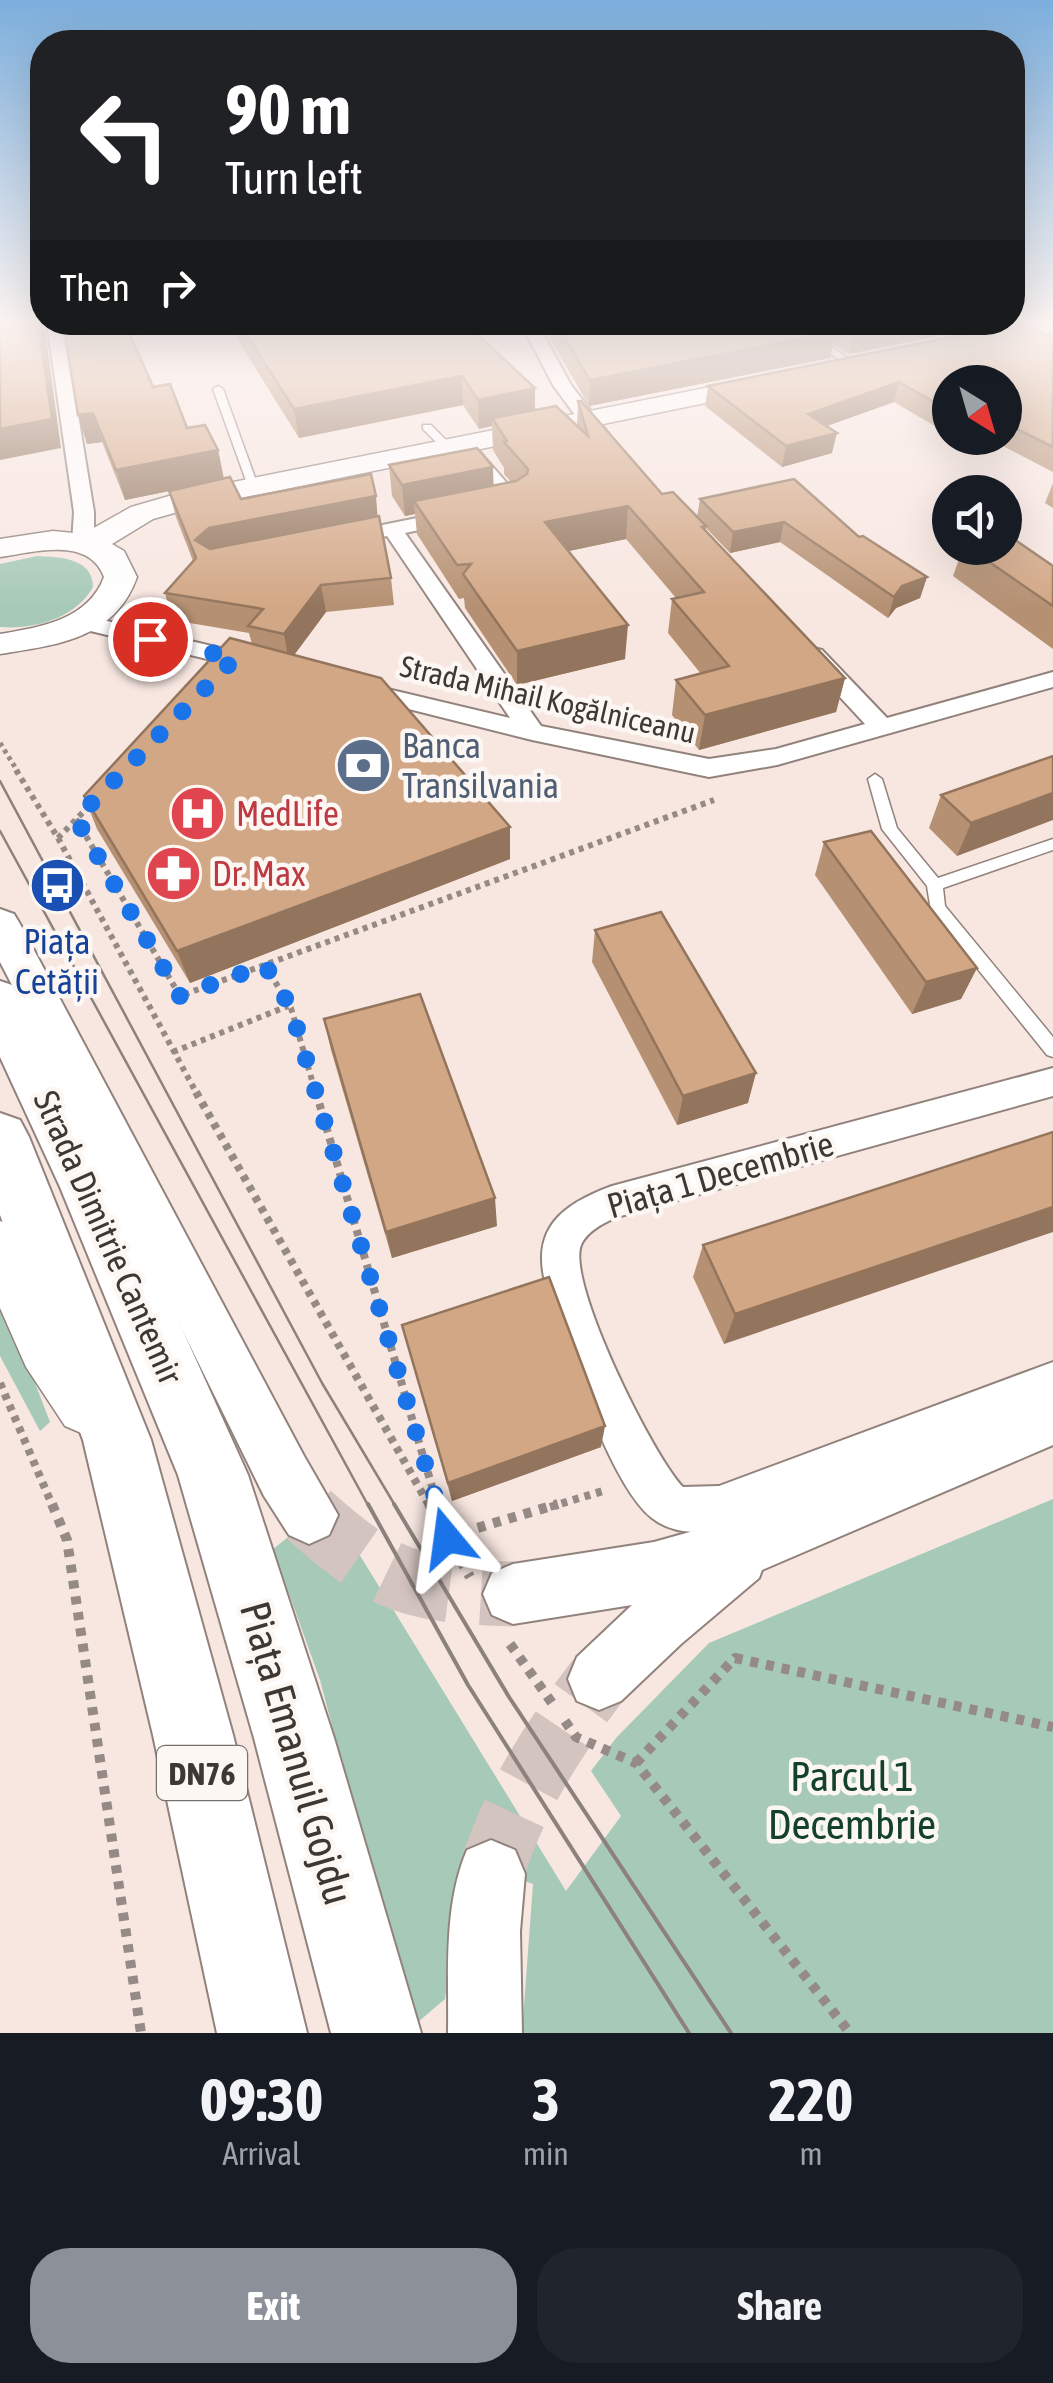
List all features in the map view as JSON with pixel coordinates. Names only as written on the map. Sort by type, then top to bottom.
[{"type":"main road","points":[[86,544],[142,513],[241,488],[595,418]]},
{"type":"main road","points":[[119,564],[156,526],[241,488]]},
{"type":"main road","points":[[0,548],[41,541],[86,544],[101,548],[119,564],[124,580],[116,598],[86,622],[42,638],[0,644]]},
{"type":"main road","name":"Strada Dimitrie Cantemir","points":[[26,1025],[212,1474]]},
{"type":"main road","name":"Strada Dimitrie Cantemir","points":[[0,1137],[127,1477]]},
{"type":"main road","points":[[0,1246],[56,1361],[127,1477]]},
{"type":"main road","name":"Piața Emanuil Gojdu","points":[[212,1474],[294,1738],[376,2033]]},
{"type":"main road","name":"DN76","points":[[127,1477],[262,2033]]},
{"type":"street","points":[[70,418],[86,544]]},
{"type":"street","points":[[584,420],[626,463]]},
{"type":"street","points":[[322,543],[515,504],[455,446]]},
{"type":"street","points":[[392,529],[532,732]]},
{"type":"street","points":[[86,622],[290,672]]},
{"type":"street","points":[[791,634],[881,726]]},
{"type":"street","name":"Strada Mihail Kogălniceanu","points":[[328,681],[532,732],[708,768],[778,757],[1051,683]]},
{"type":"street","points":[[0,924],[26,1025],[308,1515]]},
{"type":"street","name":"Piața 1 Decembrie","points":[[639,1467],[563,1280],[560,1244],[566,1229],[587,1212],[612,1202],[1053,1082]]},
{"type":"street","points":[[639,1467],[662,1499],[681,1509],[719,1508],[1053,1382]]},
{"type":"street","points":[[495,1601],[654,1572],[759,1542],[1053,1417]]},
{"type":"street","points":[[599,1679],[698,1588],[759,1542]]},
{"type":"street","points":[[486,2033],[485,1932],[491,1874]]},
{"type":"lane","points":[[225,418],[241,488]]},
{"type":"lane","points":[[428,427],[455,446]]},
{"type":"lane","points":[[876,779],[890,829],[935,885],[937,908],[1053,1050]]},
{"type":"lane","points":[[935,885],[1053,844]]},
{"type":"path","points":[[0,743],[58,838],[173,1052],[447,1538],[495,1601],[576,1737],[636,1764],[850,2033]]},
{"type":"path","points":[[58,838],[103,792]]},
{"type":"path","points":[[76,819],[180,996],[720,798]]},
{"type":"path","points":[[265,965],[291,1008],[447,1538]]},
{"type":"path","points":[[173,1052],[288,1006]]},
{"type":"path","points":[[0,1383],[67,1540],[140,2033]]},
{"type":"path","points":[[447,1538],[639,1467]]},
{"type":"path","points":[[636,1764],[736,1658],[1053,1727]]},
{"type":"green space","points":[[37,556],[74,561],[87,570],[93,587],[76,607],[53,620],[0,627],[0,564]]},
{"type":"green space","points":[[0,1292],[50,1422],[40,1431],[0,1356]]},
{"type":"green space","name":"Parcul 1 Decembrie","points":[[1053,1499],[1053,2033],[522,2033],[533,1884],[463,1860],[445,1999],[411,2028],[320,1680],[273,1549],[329,1505],[566,1891],[621,1816],[591,1771],[616,1738],[709,1643]]},
{"type":"building","points":[[0,418],[52,418],[52,419],[0,429]]},
{"type":"building","points":[[95,418],[183,418],[187,428],[205,425],[218,450],[116,470]]},
{"type":"building","points":[[492,418],[569,418],[588,436],[583,418],[596,418],[662,494],[673,492],[706,526],[702,527],[845,678],[705,715],[676,680],[729,666],[672,599],[704,592],[628,506],[545,522],[628,625],[517,651],[463,574],[471,564],[457,565],[414,501],[516,481],[527,474],[528,469],[504,442],[507,441]]},
{"type":"building","points":[[749,418],[814,418],[837,433],[786,446]]},
{"type":"building","points":[[1022,418],[1053,418],[1053,447],[1022,432]]},
{"type":"building","points":[[477,448],[493,467],[402,485],[389,465]]},
{"type":"building","points":[[371,474],[376,496],[209,528],[195,540],[210,549],[379,516],[391,578],[321,585],[284,634],[248,626],[263,609],[165,593],[196,558],[169,491],[230,477],[241,499]]},
{"type":"building","points":[[794,479],[859,537],[927,577],[902,586],[894,597],[784,522],[733,532],[700,499]]},
{"type":"building","points":[[1022,545],[1053,566],[1053,606],[994,565],[1022,565]]},
{"type":"building","points":[[230,638],[381,678],[510,827],[177,951],[84,796]]},
{"type":"building","points":[[1053,756],[1053,793],[971,823],[941,795]]},
{"type":"building","points":[[871,831],[977,968],[926,982],[824,842]]},
{"type":"building","points":[[661,912],[756,1073],[683,1096],[595,930]]},
{"type":"building","points":[[420,994],[495,1198],[386,1232],[324,1019]]},
{"type":"building","points":[[1053,1132],[1053,1207],[735,1314],[703,1245]]},
{"type":"building","points":[[549,1277],[605,1426],[448,1483],[402,1325]]},
{"type":"tunnel","points":[[309,1515],[358,1555],[402,1578],[449,1590],[513,1594]]},
{"type":"tunnel","points":[[491,1874],[511,1821],[536,1772],[599,1679]]},
{"type":"tram line","points":[[0,781],[322,1383],[396,1507]]},
{"type":"tram line","points":[[0,831],[369,1507]]},
{"type":"tram line","points":[[368,1504],[468,1685],[689,2033]]},
{"type":"tram line","points":[[394,1504],[509,1697],[731,2033]]},
{"type":"place","name":"Banca Transilvania","points":[[363,765]]},
{"type":"place","name":"MedLife","points":[[197,813]]},
{"type":"place","name":"Dr. Max","points":[[173,873]]},
{"type":"place","name":"Piața Cetății","points":[[57,885]]},
{"type":"route","points":[[150,639],[235,658],[76,819],[180,996],[265,965],[291,1008],[447,1538]]}]
